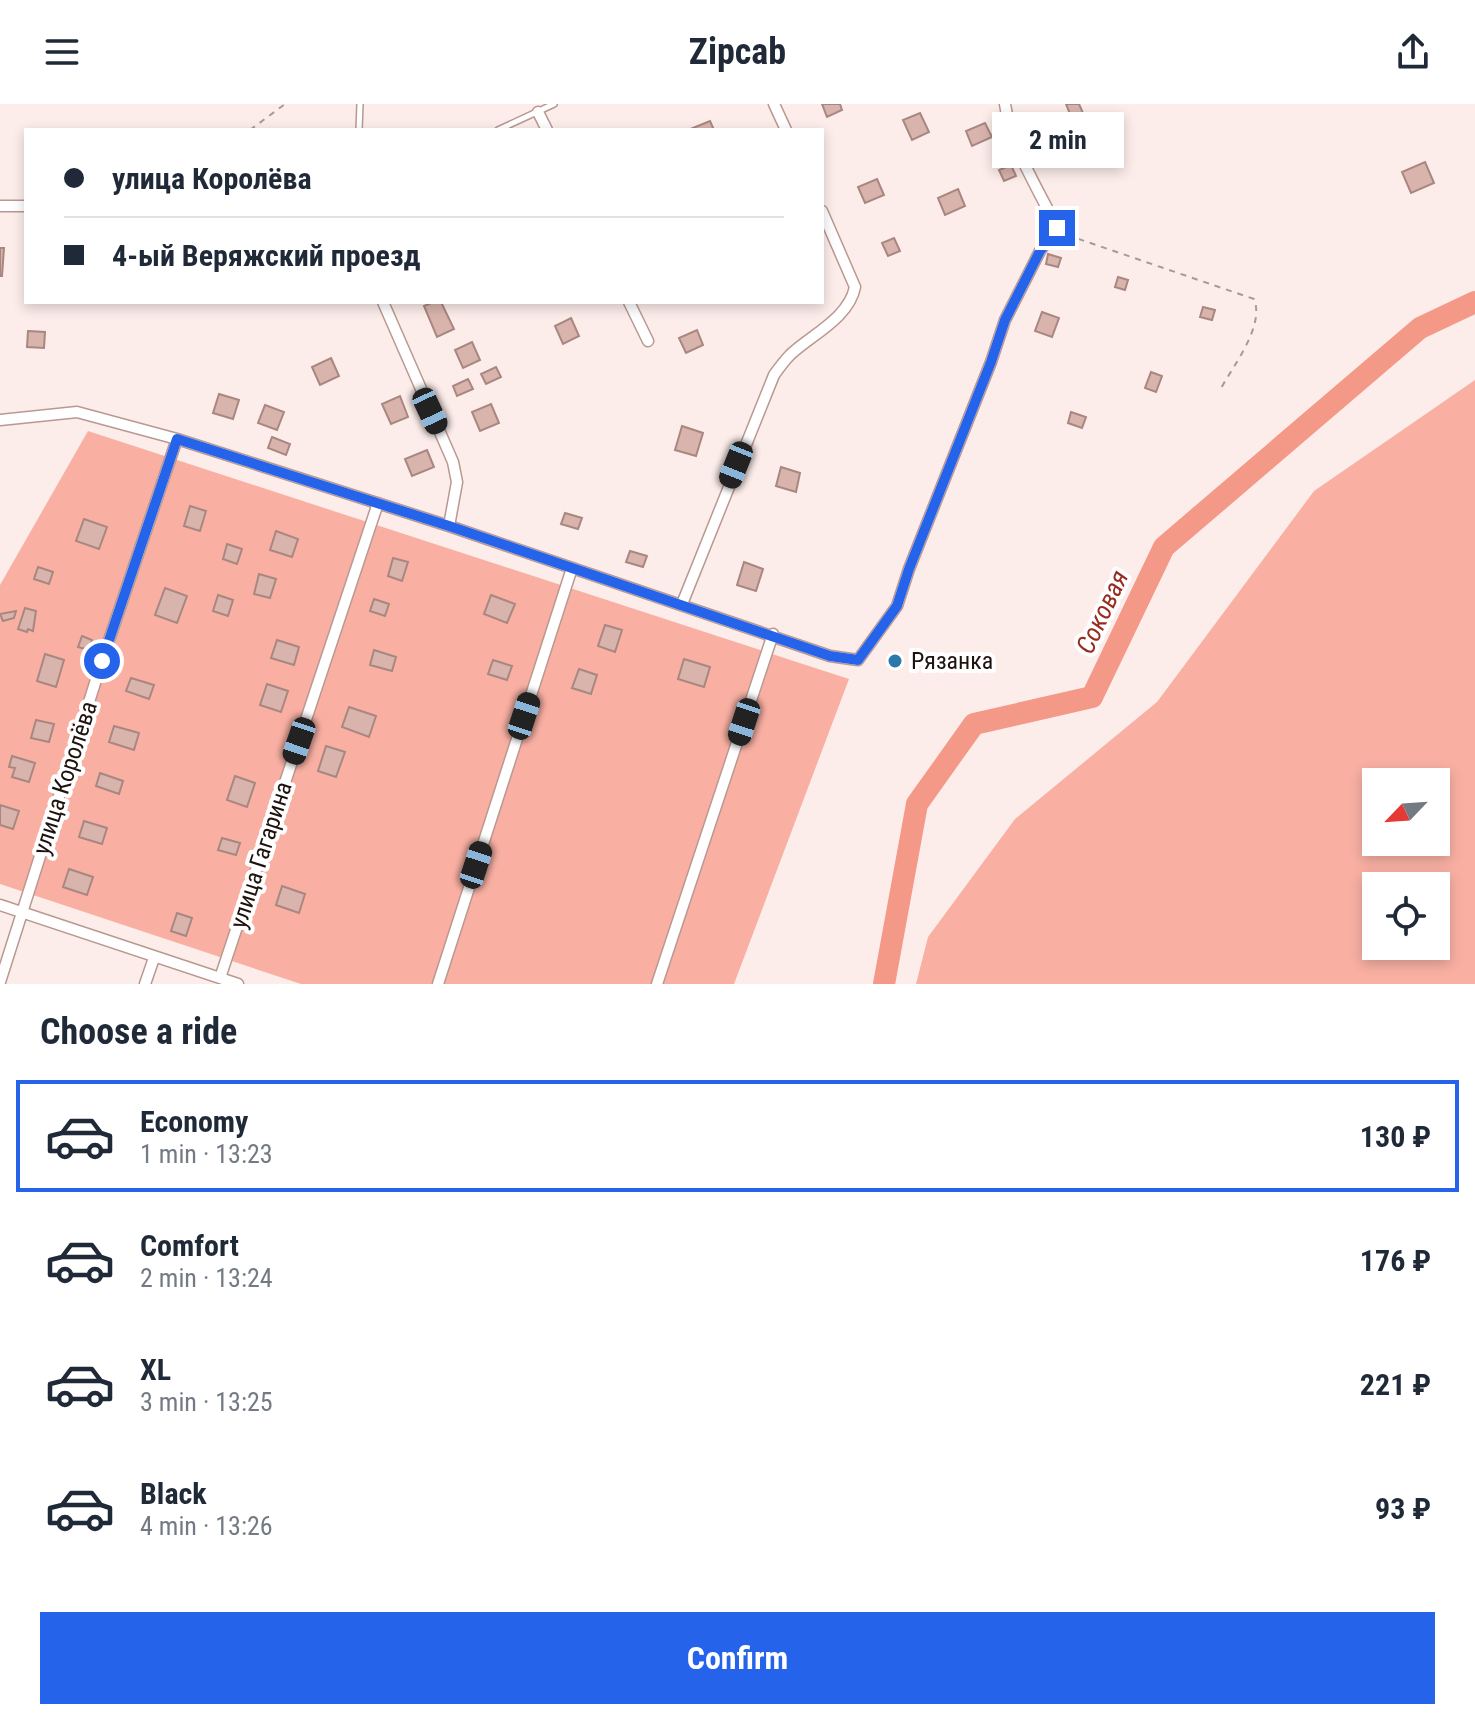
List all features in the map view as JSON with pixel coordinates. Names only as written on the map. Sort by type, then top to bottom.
[{"type":"street","points":[[774,104],[785,128]]},
{"type":"street","points":[[0,420],[77,412],[177,439],[449,526],[773,634],[830,656],[858,660],[897,606],[1005,320],[1040,251],[1057,228],[1015,143],[1005,104]]},
{"type":"street","points":[[538,112],[546,128]]},
{"type":"street","points":[[0,206],[24,206]]},
{"type":"street","points":[[682,604],[774,375],[853,297],[855,287],[824,216]]},
{"type":"street","points":[[384,304],[453,462],[457,482],[449,526]]},
{"type":"street","points":[[630,304],[648,341]]},
{"type":"street","name":"улица Королёва","points":[[0,982],[73,750],[177,439]]},
{"type":"street","name":"улица Гагарина","points":[[220,978],[378,503]]},
{"type":"street","points":[[438,984],[572,568]]},
{"type":"street","points":[[657,984],[773,634]]},
{"type":"street","points":[[0,905],[238,984]]},
{"type":"street","points":[[145,984],[154,958]]},
{"type":"lane","points":[[359,128],[360,104]]},
{"type":"lane","points":[[502,128],[554,104]]},
{"type":"path","points":[[253,128],[285,104]]},
{"type":"path","points":[[1057,228],[1071,238],[1254,299],[1258,313],[1255,327],[1220,390]]},
{"type":"shaded area","points":[[1475,380],[1475,984],[916,984],[928,937],[1015,819],[1157,702],[1314,491]]},
{"type":"shaded area","points":[[88,431],[849,679],[734,984],[301,984],[0,884],[0,585]]},
{"type":"building","points":[[822,104],[840,104],[842,110],[827,117]]},
{"type":"building","points":[[1066,104],[1079,104],[1083,113],[1072,119]]},
{"type":"building","points":[[920,113],[929,132],[912,140],[903,120]]},
{"type":"building","points":[[710,121],[713,128],[693,128]]},
{"type":"building","points":[[985,123],[992,137],[972,146],[966,131]]},
{"type":"building","points":[[1425,162],[1434,183],[1411,193],[1402,172]]},
{"type":"building","points":[[1011,165],[1016,176],[1004,181],[999,170]]},
{"type":"building","points":[[877,179],[884,195],[865,203],[858,187]]},
{"type":"building","points":[[958,189],[965,206],[945,215],[938,198]]},
{"type":"building","points":[[894,238],[900,251],[888,256],[882,243]]},
{"type":"building","points":[[0,248],[4,248],[2,276],[0,276]]},
{"type":"building","points":[[1048,254],[1061,258],[1058,267],[1046,264]]},
{"type":"building","points":[[1118,277],[1128,280],[1125,290],[1115,287]]},
{"type":"building","points":[[442,304],[454,329],[437,337],[424,306]]},
{"type":"building","points":[[1203,307],[1215,310],[1212,320],[1200,317]]},
{"type":"building","points":[[1042,312],[1059,318],[1052,337],[1035,331]]},
{"type":"building","points":[[571,318],[579,336],[563,344],[555,326]]},
{"type":"building","points":[[697,330],[703,345],[686,353],[679,338]]},
{"type":"building","points":[[28,331],[45,332],[44,348],[27,347]]},
{"type":"building","points":[[472,342],[480,360],[463,368],[455,350]]},
{"type":"building","points":[[331,358],[339,376],[320,385],[312,367]]},
{"type":"building","points":[[496,367],[501,377],[486,384],[481,374]]},
{"type":"building","points":[[1151,372],[1162,376],[1156,392],[1145,388]]},
{"type":"building","points":[[468,379],[473,389],[457,396],[453,386]]},
{"type":"building","points":[[219,394],[239,400],[233,419],[213,413]]},
{"type":"building","points":[[400,396],[408,417],[391,424],[382,404]]},
{"type":"building","points":[[491,404],[499,423],[480,431],[472,412]]},
{"type":"building","points":[[265,405],[284,412],[277,430],[258,423]]},
{"type":"building","points":[[1071,412],[1086,417],[1082,428],[1068,423]]},
{"type":"building","points":[[682,426],[703,433],[696,456],[675,450]]},
{"type":"building","points":[[272,437],[290,444],[286,455],[268,448]]},
{"type":"building","points":[[427,450],[434,467],[412,476],[405,459]]},
{"type":"building","points":[[781,467],[800,473],[796,492],[776,486]]},
{"type":"building","points":[[190,506],[206,511],[200,531],[184,526]]},
{"type":"building","points":[[565,513],[582,518],[578,529],[561,524]]},
{"type":"building","points":[[84,519],[107,527],[99,549],[76,541]]},
{"type":"building","points":[[276,531],[298,539],[292,557],[270,550]]},
{"type":"building","points":[[227,544],[242,549],[237,564],[223,559]]},
{"type":"building","points":[[630,551],[647,556],[643,567],[626,562]]},
{"type":"building","points":[[393,558],[408,562],[402,581],[388,576]]},
{"type":"building","points":[[744,562],[763,569],[756,591],[737,585]]},
{"type":"building","points":[[38,567],[53,572],[49,584],[34,579]]},
{"type":"building","points":[[259,574],[276,579],[270,598],[254,594]]},
{"type":"building","points":[[165,588],[187,596],[177,623],[155,615]]},
{"type":"building","points":[[218,595],[233,600],[228,616],[213,611]]},
{"type":"building","points":[[491,595],[515,604],[507,623],[484,614]]},
{"type":"building","points":[[374,599],[389,604],[385,616],[370,611]]},
{"type":"building","points":[[25,608],[36,611],[33,631],[18,629]]},
{"type":"building","points":[[16,611],[14,618],[3,621],[0,614]]},
{"type":"building","points":[[605,625],[622,630],[615,652],[598,646]]},
{"type":"building","points":[[82,636],[92,640],[89,650],[78,647]]},
{"type":"building","points":[[277,640],[299,647],[294,665],[271,658]]},
{"type":"building","points":[[374,650],[396,657],[392,671],[370,665]]},
{"type":"building","points":[[45,654],[64,660],[56,687],[37,681]]},
{"type":"building","points":[[684,659],[710,667],[704,687],[678,679]]},
{"type":"building","points":[[493,660],[512,666],[507,680],[488,674]]},
{"type":"building","points":[[579,669],[597,675],[591,694],[572,688]]},
{"type":"building","points":[[131,678],[154,685],[149,699],[126,691]]},
{"type":"building","points":[[267,684],[288,691],[281,712],[260,705]]},
{"type":"building","points":[[349,707],[376,716],[369,737],[342,727]]},
{"type":"building","points":[[36,720],[54,724],[49,742],[31,738]]},
{"type":"building","points":[[114,726],[139,733],[134,750],[109,742]]},
{"type":"building","points":[[326,746],[345,752],[336,777],[318,771]]},
{"type":"building","points":[[12,756],[35,763],[29,782],[12,777],[15,768],[9,767]]},
{"type":"building","points":[[100,773],[123,781],[119,794],[96,786]]},
{"type":"building","points":[[235,776],[255,783],[247,807],[227,800]]},
{"type":"building","points":[[0,805],[19,811],[13,829],[0,825]]},
{"type":"building","points":[[84,821],[107,828],[102,844],[79,837]]},
{"type":"building","points":[[222,838],[240,843],[236,855],[218,850]]},
{"type":"building","points":[[69,869],[93,877],[87,895],[63,887]]},
{"type":"building","points":[[282,886],[305,894],[299,913],[276,905]]},
{"type":"building","points":[[177,913],[192,918],[186,936],[171,931]]},
{"type":"waterway","name":"Соковая","points":[[884,984],[917,804],[974,724],[1092,697],[1164,547],[1420,328],[1475,302]]},
{"type":"place","name":"Рязанка","points":[[895,661]]},
{"type":"route","points":[[102,661],[177,439],[449,526],[773,634],[830,656],[858,660],[897,606],[1005,320],[1040,251],[1057,228]]}]
